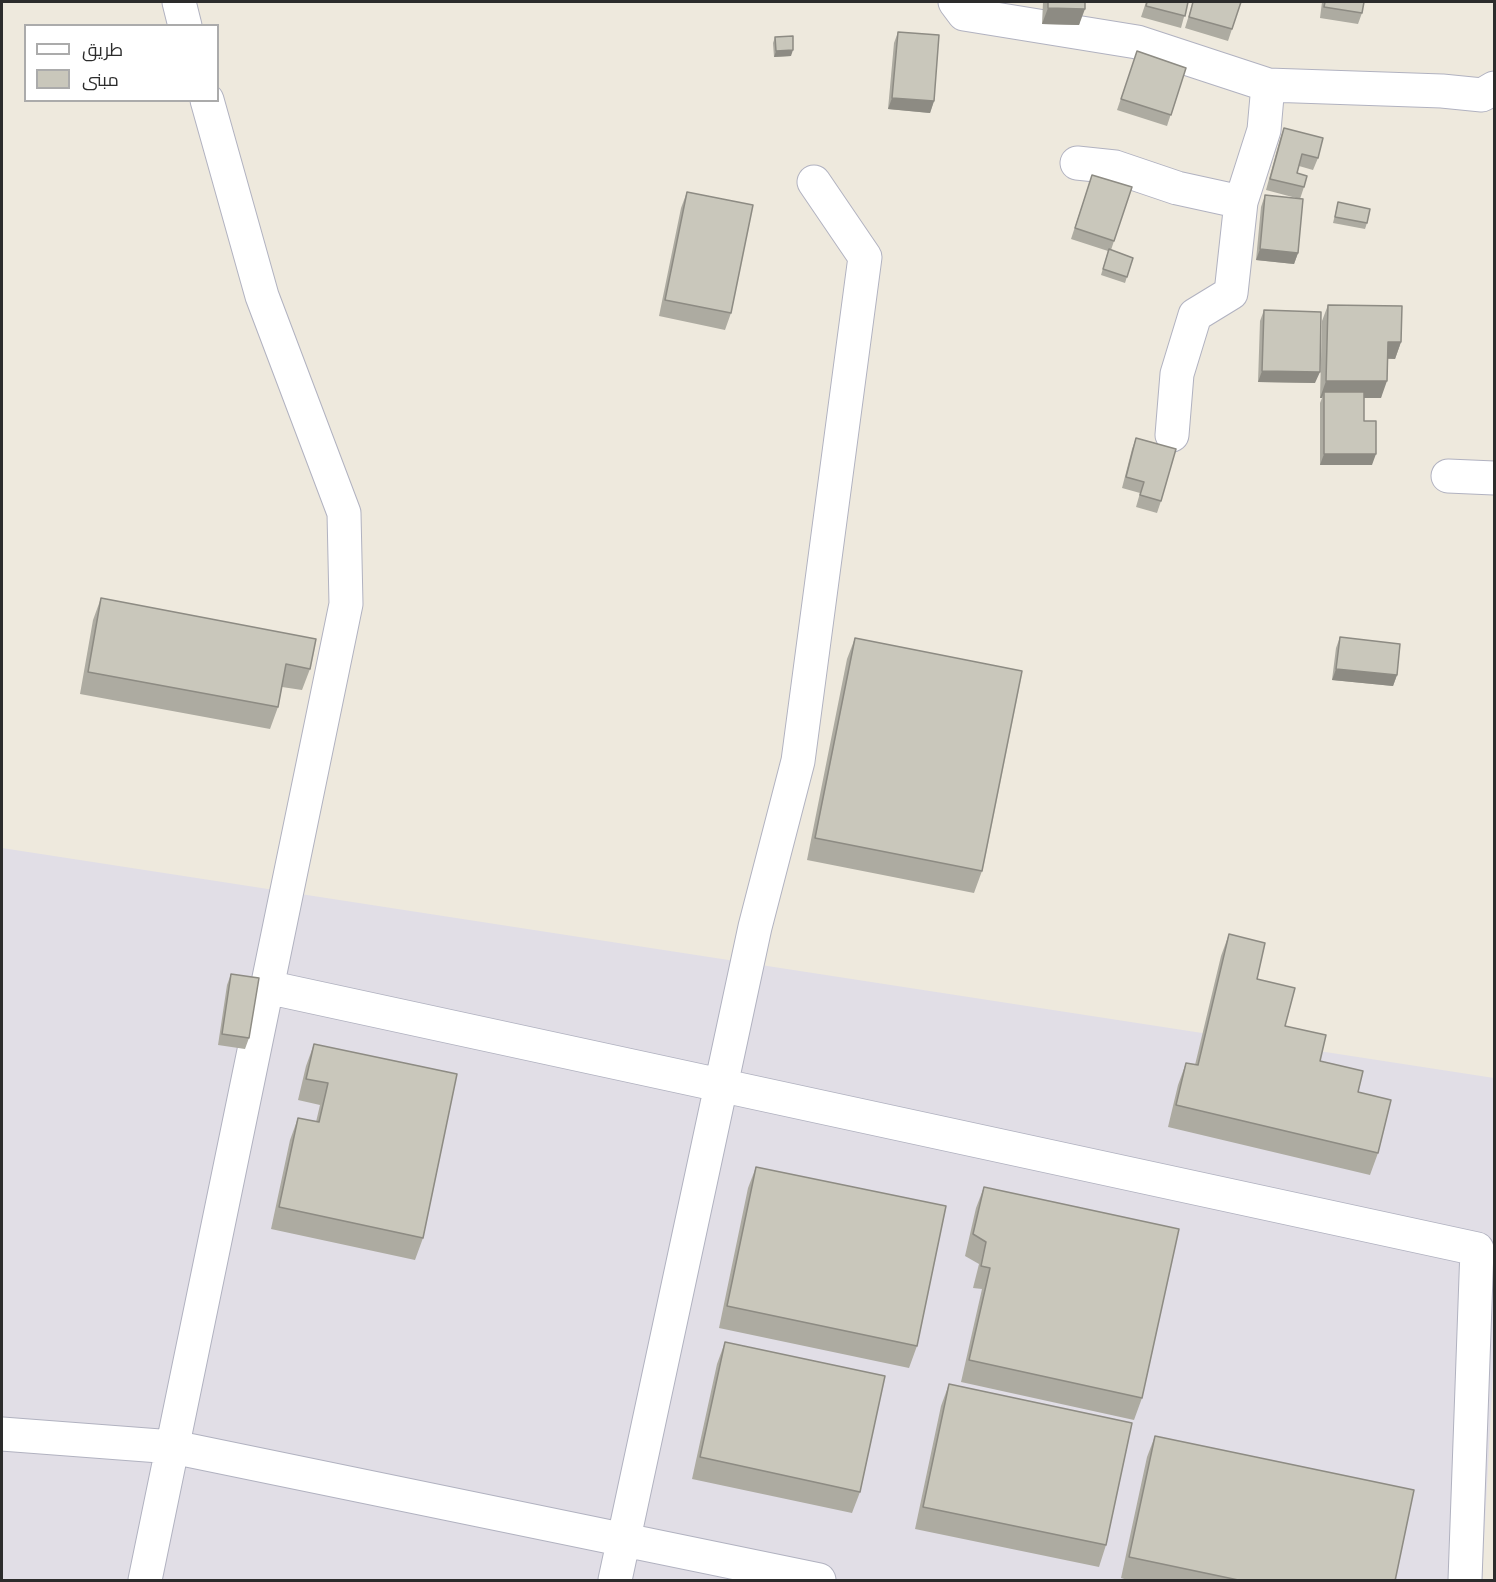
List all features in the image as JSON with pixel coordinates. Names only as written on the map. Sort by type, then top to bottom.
[{"type":"street","points":[[179,2],[184,24]]},
{"type":"street","points":[[955,2],[964,14],[1137,42],[1268,85],[1442,91],[1482,95],[1494,88]]},
{"type":"street","points":[[1172,435],[1177,374],[1195,315],[1231,293],[1241,202],[1263,130],[1268,85]]},
{"type":"street","points":[[146,1581],[346,604],[344,513],[262,296],[208,102]]},
{"type":"street","points":[[1077,163],[1115,167],[1177,188],[1241,202]]},
{"type":"street","points":[[615,1581],[756,927],[798,761],[865,257],[814,182]]},
{"type":"street","points":[[1448,476],[1494,478]]},
{"type":"street","points":[[267,987],[1477,1249],[1465,1581]]},
{"type":"street","points":[[2,1434],[173,1447],[819,1581]]},
{"type":"shaded area","points":[[2,848],[1494,1078],[1494,1353],[1482,1580],[2,1580]]},
{"type":"building","points":[[1048,2],[1085,2],[1085,9],[1048,8]]},
{"type":"building","points":[[1147,2],[1188,2],[1185,16],[1146,6]]},
{"type":"building","points":[[1193,2],[1241,2],[1232,29],[1189,17]]},
{"type":"building","points":[[1325,2],[1364,2],[1362,13],[1324,7]]},
{"type":"building","points":[[898,32],[939,35],[934,101],[892,98]]},
{"type":"building","points":[[793,36],[793,50],[776,51],[775,37]]},
{"type":"building","points":[[1137,51],[1186,68],[1171,115],[1121,99]]},
{"type":"building","points":[[1284,128],[1323,138],[1318,158],[1302,154],[1297,173],[1307,176],[1304,187],[1270,179]]},
{"type":"building","points":[[1092,175],[1132,187],[1114,241],[1075,228]]},
{"type":"building","points":[[687,192],[753,205],[731,313],[665,300]]},
{"type":"building","points":[[1265,195],[1303,199],[1298,253],[1260,249]]},
{"type":"building","points":[[1338,202],[1370,209],[1367,223],[1335,217]]},
{"type":"building","points":[[1109,249],[1133,258],[1127,277],[1103,269]]},
{"type":"building","points":[[1328,305],[1402,306],[1401,342],[1388,342],[1387,381],[1326,381]]},
{"type":"building","points":[[1264,310],[1321,312],[1320,372],[1262,371]]},
{"type":"building","points":[[1324,392],[1364,392],[1364,421],[1376,421],[1376,454],[1324,454]]},
{"type":"building","points":[[1136,438],[1176,449],[1161,501],[1140,495],[1144,482],[1126,477]]},
{"type":"building","points":[[101,598],[316,639],[310,669],[286,664],[278,707],[88,672]]},
{"type":"building","points":[[1340,637],[1400,644],[1397,675],[1336,669]]},
{"type":"building","points":[[855,638],[1022,671],[982,871],[815,838]]},
{"type":"building","points":[[1229,934],[1265,943],[1257,979],[1295,988],[1285,1026],[1326,1035],[1320,1061],[1363,1071],[1358,1092],[1391,1100],[1378,1153],[1176,1105],[1186,1063],[1198,1065]]},
{"type":"building","points":[[231,974],[259,978],[249,1038],[222,1034]]},
{"type":"building","points":[[314,1044],[457,1074],[423,1238],[279,1207],[298,1118],[319,1122],[328,1083],[306,1079]]},
{"type":"building","points":[[756,1167],[946,1206],[917,1346],[727,1306]]},
{"type":"building","points":[[984,1187],[1179,1229],[1142,1398],[969,1360],[990,1268],[981,1266],[986,1242],[973,1234]]},
{"type":"building","points":[[725,1342],[885,1376],[860,1492],[700,1457]]},
{"type":"building","points":[[949,1384],[1132,1423],[1106,1545],[923,1507]]},
{"type":"building","points":[[1155,1436],[1414,1490],[1395,1581],[1243,1581],[1129,1557]]}]
